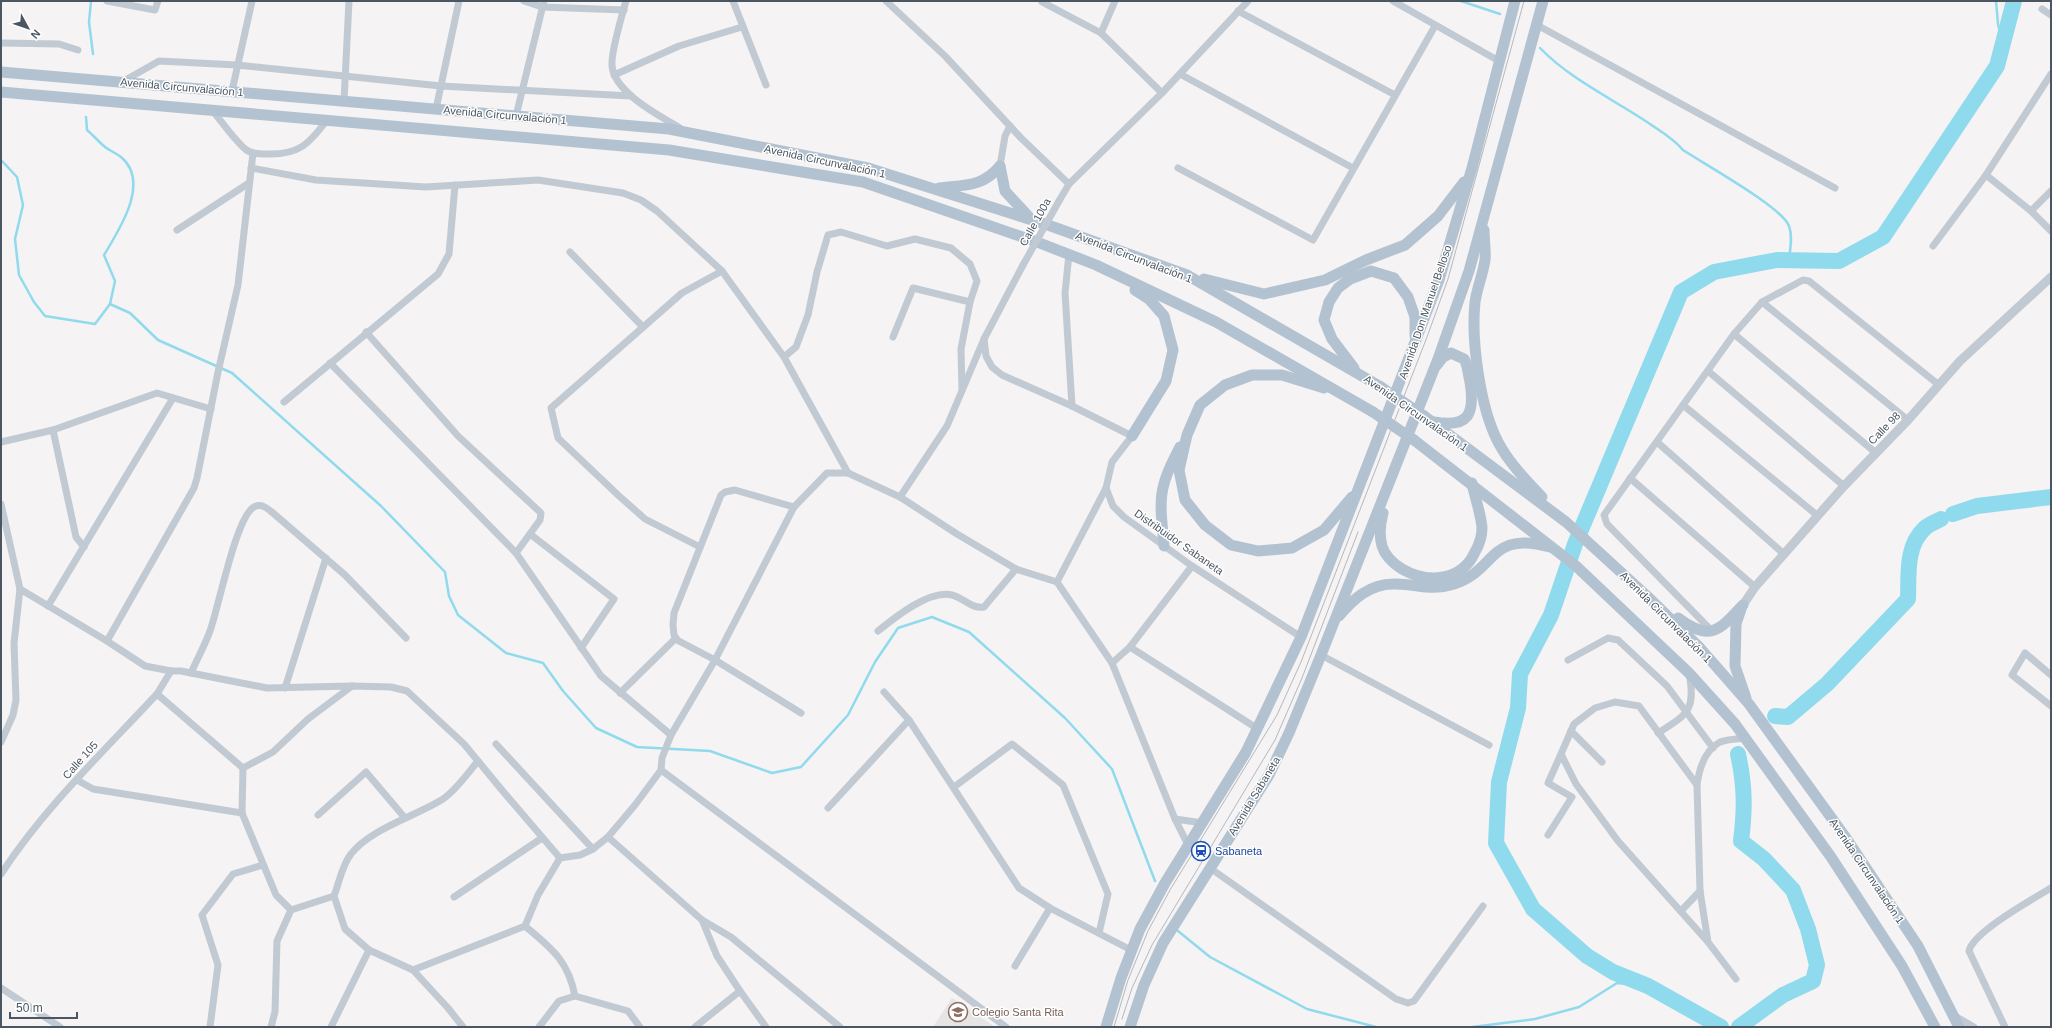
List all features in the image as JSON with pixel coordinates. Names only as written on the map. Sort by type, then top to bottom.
[{"type":"main road","name":"Avenida Don Manuel Belloso","points":[[1301,637],[1439,280],[1472,168],[1515,1]]},
{"type":"main road","points":[[1334,622],[1435,368],[1469,271],[1543,1]]},
{"type":"main road","name":"Avenida Circunvalación 1","points":[[1,72],[669,129],[868,168],[1032,220],[1187,275],[1358,373],[1428,418],[1566,522],[1648,597],[1700,648],[1749,704],[1846,838],[1918,946],[1959,1027]]},
{"type":"main road","name":"Avenida Circunvalación 1","points":[[1,92],[669,150],[863,182],[1069,254],[1096,265],[1216,322],[1373,412],[1472,483],[1576,566],[1689,673],[1746,738],[1831,857],[1902,966],[1936,1027]]},
{"type":"main road","points":[[934,189],[980,182],[991,177],[1000,166]]},
{"type":"main road","points":[[1000,166],[1005,191],[1032,220]]},
{"type":"main road","points":[[1187,275],[1264,294],[1325,280],[1366,260],[1404,245],[1438,216],[1460,189],[1472,168]]},
{"type":"main road","points":[[1484,218],[1485,260],[1476,302],[1474,333],[1480,380],[1489,423],[1499,444],[1517,471],[1566,522]]},
{"type":"main road","points":[[1096,265],[1149,299],[1164,316],[1173,350],[1166,381],[1132,436]]},
{"type":"main road","points":[[1358,373],[1332,339],[1324,320],[1329,302],[1338,288],[1350,279],[1371,271],[1394,278],[1408,297],[1415,317],[1414,345]]},
{"type":"main road","points":[[1428,418],[1444,424],[1457,422],[1465,419],[1471,412],[1473,402],[1466,362],[1464,359],[1451,353],[1443,357],[1435,368]]},
{"type":"main road","points":[[1164,546],[1162,516],[1163,486],[1169,468],[1187,435],[1200,405],[1225,385],[1252,375],[1282,375],[1347,396]]},
{"type":"main road","points":[[1187,435],[1179,470],[1185,500],[1205,525],[1231,545],[1258,551],[1292,548],[1324,530],[1358,490]]},
{"type":"main road","points":[[1389,484],[1380,528],[1382,547],[1394,563],[1409,573],[1422,578],[1433,579],[1448,576],[1462,569],[1472,559],[1478,546],[1482,529],[1472,483]]},
{"type":"main road","points":[[1334,622],[1362,593],[1380,585],[1394,584],[1426,588],[1454,584],[1465,579],[1476,571],[1494,554],[1507,546],[1519,542],[1532,542],[1556,549]]},
{"type":"main road","points":[[1648,597],[1691,628],[1701,632],[1712,631],[1725,623],[1743,605]]},
{"type":"main road","points":[[1743,605],[1736,624],[1734,666],[1749,704]]},
{"type":"main road","name":"Avenida Sabaneta","points":[[1130,1027],[1144,985],[1163,943],[1269,774],[1290,733],[1334,622]]},
{"type":"main road","points":[[1106,1027],[1131,950],[1143,922],[1258,729],[1301,637]]},
{"type":"street","points":[[107,1],[155,10],[158,1]]},
{"type":"street","points":[[232,91],[252,1]]},
{"type":"street","points":[[344,101],[349,1]]},
{"type":"street","points":[[436,109],[459,1]]},
{"type":"street","points":[[524,1],[543,4],[624,10]]},
{"type":"street","points":[[626,1],[612,64],[614,75],[631,96],[686,132]]},
{"type":"street","points":[[734,1],[742,27],[766,85]]},
{"type":"street","points":[[886,1],[945,56],[1010,126],[1069,184]]},
{"type":"street","points":[[1101,33],[1115,1]]},
{"type":"street","name":"Calle 100a","points":[[900,497],[947,426],[984,339],[1023,264],[1069,184],[1162,93],[1248,1]]},
{"type":"street","points":[[1393,1],[1499,61]]},
{"type":"street","points":[[1042,2],[1101,33],[1162,93]]},
{"type":"street","points":[[516,116],[543,4]]},
{"type":"street","points":[[2042,9],[2051,15]]},
{"type":"street","points":[[1238,11],[1395,95]]},
{"type":"street","points":[[1537,25],[1835,188]]},
{"type":"street","points":[[1178,168],[1312,240],[1435,26]]},
{"type":"street","points":[[614,75],[679,46],[742,27]]},
{"type":"street","points":[[1,43],[59,44],[78,50]]},
{"type":"street","points":[[122,82],[159,61],[237,65],[441,86],[522,92],[631,96]]},
{"type":"street","points":[[1180,74],[1354,168]]},
{"type":"street","points":[[1933,246],[1986,174],[2051,74]]},
{"type":"street","points":[[212,110],[244,148],[253,153],[286,154],[298,150],[314,138],[327,120]]},
{"type":"street","points":[[1000,166],[1005,136],[1010,126]]},
{"type":"street","points":[[107,641],[194,488],[238,285],[253,153]]},
{"type":"street","points":[[252,168],[316,180],[426,187],[538,180],[623,193],[641,200],[657,211],[722,271],[784,357],[848,473]]},
{"type":"street","points":[[1986,174],[2031,211],[2051,231]]},
{"type":"street","points":[[177,230],[249,182]]},
{"type":"street","points":[[284,402],[366,332],[438,274],[449,254],[455,185]]},
{"type":"street","points":[[2031,211],[2051,191]]},
{"type":"street","points":[[784,357],[796,347],[806,322],[817,272],[828,235],[841,232],[887,246],[915,239],[951,248],[970,264],[977,281],[970,302],[961,349],[962,391]]},
{"type":"street","points":[[570,252],[643,327]]},
{"type":"street","points":[[1069,254],[1065,293],[1072,406]]},
{"type":"street","points":[[700,547],[645,519],[558,438],[551,408],[682,293],[722,271]]},
{"type":"street","name":"Calle 98","points":[[1743,605],[1755,587],[1844,486],[1908,420],[1960,361],[2051,276]]},
{"type":"street","points":[[1712,631],[1607,524],[1604,515],[1734,334],[1762,302],[1803,280],[1809,281],[1939,385]]},
{"type":"street","points":[[893,337],[913,288],[970,302]]},
{"type":"street","points":[[1762,302],[1908,420]]},
{"type":"street","points":[[366,332],[458,436],[541,513],[540,520],[516,553]]},
{"type":"street","points":[[1734,334],[1876,453]]},
{"type":"street","points":[[984,339],[986,356],[992,367],[1002,375],[1072,406],[1132,436],[1112,462],[1106,488],[1057,582]]},
{"type":"street","points":[[330,363],[516,553],[601,676],[669,738]]},
{"type":"street","points":[[1708,371],[1844,486]]},
{"type":"street","points":[[1,442],[53,430],[157,393],[211,409]]},
{"type":"street","points":[[48,606],[173,398]]},
{"type":"street","points":[[1683,405],[1818,516]]},
{"type":"street","points":[[53,430],[76,537],[84,547]]},
{"type":"street","points":[[1657,442],[1784,554]]},
{"type":"street","points":[[560,858],[580,855],[593,849],[608,837],[635,805],[661,770],[662,758],[669,738],[715,660],[794,507],[827,472],[848,473],[900,497],[957,534],[1016,569],[1057,582],[1112,663],[1175,819],[1188,846]]},
{"type":"street","points":[[1630,478],[1755,587]]},
{"type":"street","name":"Distribuidor Sabaneta","points":[[1106,488],[1113,506],[1124,517],[1192,566],[1301,637]]},
{"type":"street","points":[[794,507],[735,490],[725,492],[721,495],[674,613],[673,625],[676,638],[686,646],[715,660],[801,713]]},
{"type":"street","points":[[1,504],[20,589],[14,643],[16,700],[13,715],[1,742]]},
{"type":"street","points":[[190,673],[210,631],[228,563],[243,523],[252,508],[259,506],[267,508],[326,558],[406,638]]},
{"type":"street","points":[[530,534],[614,600],[581,648]]},
{"type":"street","points":[[285,688],[326,558]]},
{"type":"street","points":[[1112,663],[1130,646],[1192,566]]},
{"type":"street","points":[[878,631],[898,614],[928,598],[952,595],[976,608],[984,607],[1016,569]]},
{"type":"street","points":[[20,589],[107,641],[145,666],[170,671],[181,671],[267,688],[352,686],[391,687],[407,691],[464,744],[560,858]]},
{"type":"street","points":[[620,693],[676,638]]},
{"type":"street","points":[[1568,660],[1608,638],[1618,640],[1667,686],[1713,748]]},
{"type":"street","points":[[1130,646],[1258,729]]},
{"type":"street","points":[[2051,675],[2025,653],[2012,675],[2051,706]]},
{"type":"street","points":[[1321,655],[1488,745]]},
{"type":"street","name":"Calle 105","points":[[1,874],[13,855],[77,780],[157,694],[170,671]]},
{"type":"street","points":[[1658,733],[1681,718],[1687,712],[1692,693],[1689,673]]},
{"type":"street","points":[[243,768],[273,752],[308,719],[352,686]]},
{"type":"street","points":[[884,692],[909,720],[954,787],[1018,888],[1050,908],[1131,950]]},
{"type":"street","points":[[157,694],[243,768]]},
{"type":"street","points":[[1572,797],[1548,783],[1574,724],[1595,708],[1615,702],[1639,706],[1697,785]]},
{"type":"street","points":[[828,808],[909,720]]},
{"type":"street","points":[[1571,731],[1602,762]]},
{"type":"street","points":[[1708,942],[1700,891],[1697,785],[1699,771],[1704,760],[1713,748],[1721,742],[1746,738]]},
{"type":"street","points":[[496,744],[593,849]]},
{"type":"street","points":[[954,787],[1012,744],[1063,785],[1108,894],[1099,933]]},
{"type":"street","points":[[1561,754],[1579,788],[1618,841],[1708,942],[1736,979]]},
{"type":"street","points":[[463,1027],[448,1008],[413,970],[369,950],[345,929],[334,896],[350,854],[363,842],[443,798],[458,785],[478,761]]},
{"type":"street","points":[[243,768],[242,813],[276,895],[291,910]]},
{"type":"street","points":[[661,770],[1006,1027]]},
{"type":"street","points":[[318,815],[366,772],[405,818]]},
{"type":"street","points":[[77,780],[93,790],[242,813]]},
{"type":"street","points":[[1548,835],[1579,788]]},
{"type":"street","points":[[1175,819],[1203,823]]},
{"type":"street","points":[[608,837],[702,920],[731,937],[840,1027]]},
{"type":"street","points":[[454,897],[542,838]]},
{"type":"street","points":[[413,970],[525,926],[542,889],[560,858]]},
{"type":"street","points":[[210,1027],[218,965],[202,915],[233,874],[263,865]]},
{"type":"street","points":[[1210,868],[1396,999],[1408,1003],[1414,1001],[1483,906]]},
{"type":"street","points":[[2005,1027],[1969,951],[1970,946],[1978,936],[2018,908],[2051,888]]},
{"type":"street","points":[[1681,912],[1700,891]]},
{"type":"street","points":[[271,1027],[275,1012],[276,941],[291,910],[334,896]]},
{"type":"street","points":[[1015,966],[1050,908]]},
{"type":"street","points":[[702,920],[717,956],[766,1027]]},
{"type":"street","points":[[525,926],[556,953],[572,979],[575,996]]},
{"type":"street","points":[[331,1027],[369,950]]},
{"type":"street","points":[[1,988],[60,1027]]},
{"type":"street","points":[[695,1027],[740,991]]},
{"type":"street","points":[[539,1027],[559,1001],[575,996],[628,1011],[640,1027]]},
{"type":"street","points":[[1953,1015],[1974,1027]]},
{"type":"shaded area","name":"Colegio Santa Rita","points":[[952,998],[995,1027],[933,1027]]},
{"type":"waterway","points":[[91,1],[89,22],[93,54]]},
{"type":"waterway","points":[[1461,1],[1500,14]]},
{"type":"waterway","points":[[1996,1],[1998,24],[2003,45]]},
{"type":"waterway","points":[[1721,1027],[1648,986],[1613,972],[1587,956],[1533,909],[1496,843],[1499,782],[1518,708],[1520,674],[1551,615],[1575,544],[1681,292],[1714,272],[1777,260],[1839,261],[1883,237],[1997,66],[2014,1]]},
{"type":"waterway","points":[[1540,48],[1564,69],[1591,88],[1647,122],[1671,138],[1683,150],[1758,197],[1772,208],[1789,226],[1791,239],[1789,260]]},
{"type":"waterway","points":[[86,117],[87,130],[105,147],[121,157],[129,167],[133,179],[133,192],[124,220],[104,255],[115,281],[110,304]]},
{"type":"waterway","points":[[1,160],[17,177],[23,205],[15,239],[19,275],[34,302],[45,316],[95,324],[110,304],[130,313],[158,340],[232,373],[381,506],[445,572],[449,596],[458,615],[506,653],[543,663],[563,691],[596,728],[637,747],[710,751],[772,773],[801,767],[848,715],[875,662],[898,628],[932,617],[969,632],[1065,718],[1112,769],[1155,881]]},
{"type":"waterway","points":[[1953,514],[1977,506],[2051,497]]},
{"type":"waterway","points":[[1775,716],[1788,717],[1827,684],[1908,599],[1909,562],[1914,543],[1925,528],[1941,519]]},
{"type":"waterway","points":[[1738,754],[1744,798],[1741,841],[1764,859],[1793,890],[1808,929],[1817,965],[1813,981],[1783,995],[1739,1027]]},
{"type":"waterway","points":[[1178,931],[1210,957],[1307,1009],[1376,1027]]},
{"type":"waterway","points":[[1472,1027],[1535,1019],[1579,1007],[1617,983],[1648,986]]},
{"type":"tram line","points":[[1114,1027],[1128,980],[1148,931],[1170,890],[1277,715],[1301,662],[1448,279],[1524,1]]},
{"type":"tram line","points":[[1122,1019],[1132,988],[1152,945],[1275,740],[1302,678],[1358,532]]},
{"type":"place","name":"Sabaneta","points":[[1201,851]]},
{"type":"place","name":"Colegio Santa Rita","points":[[958,1012]]}]
